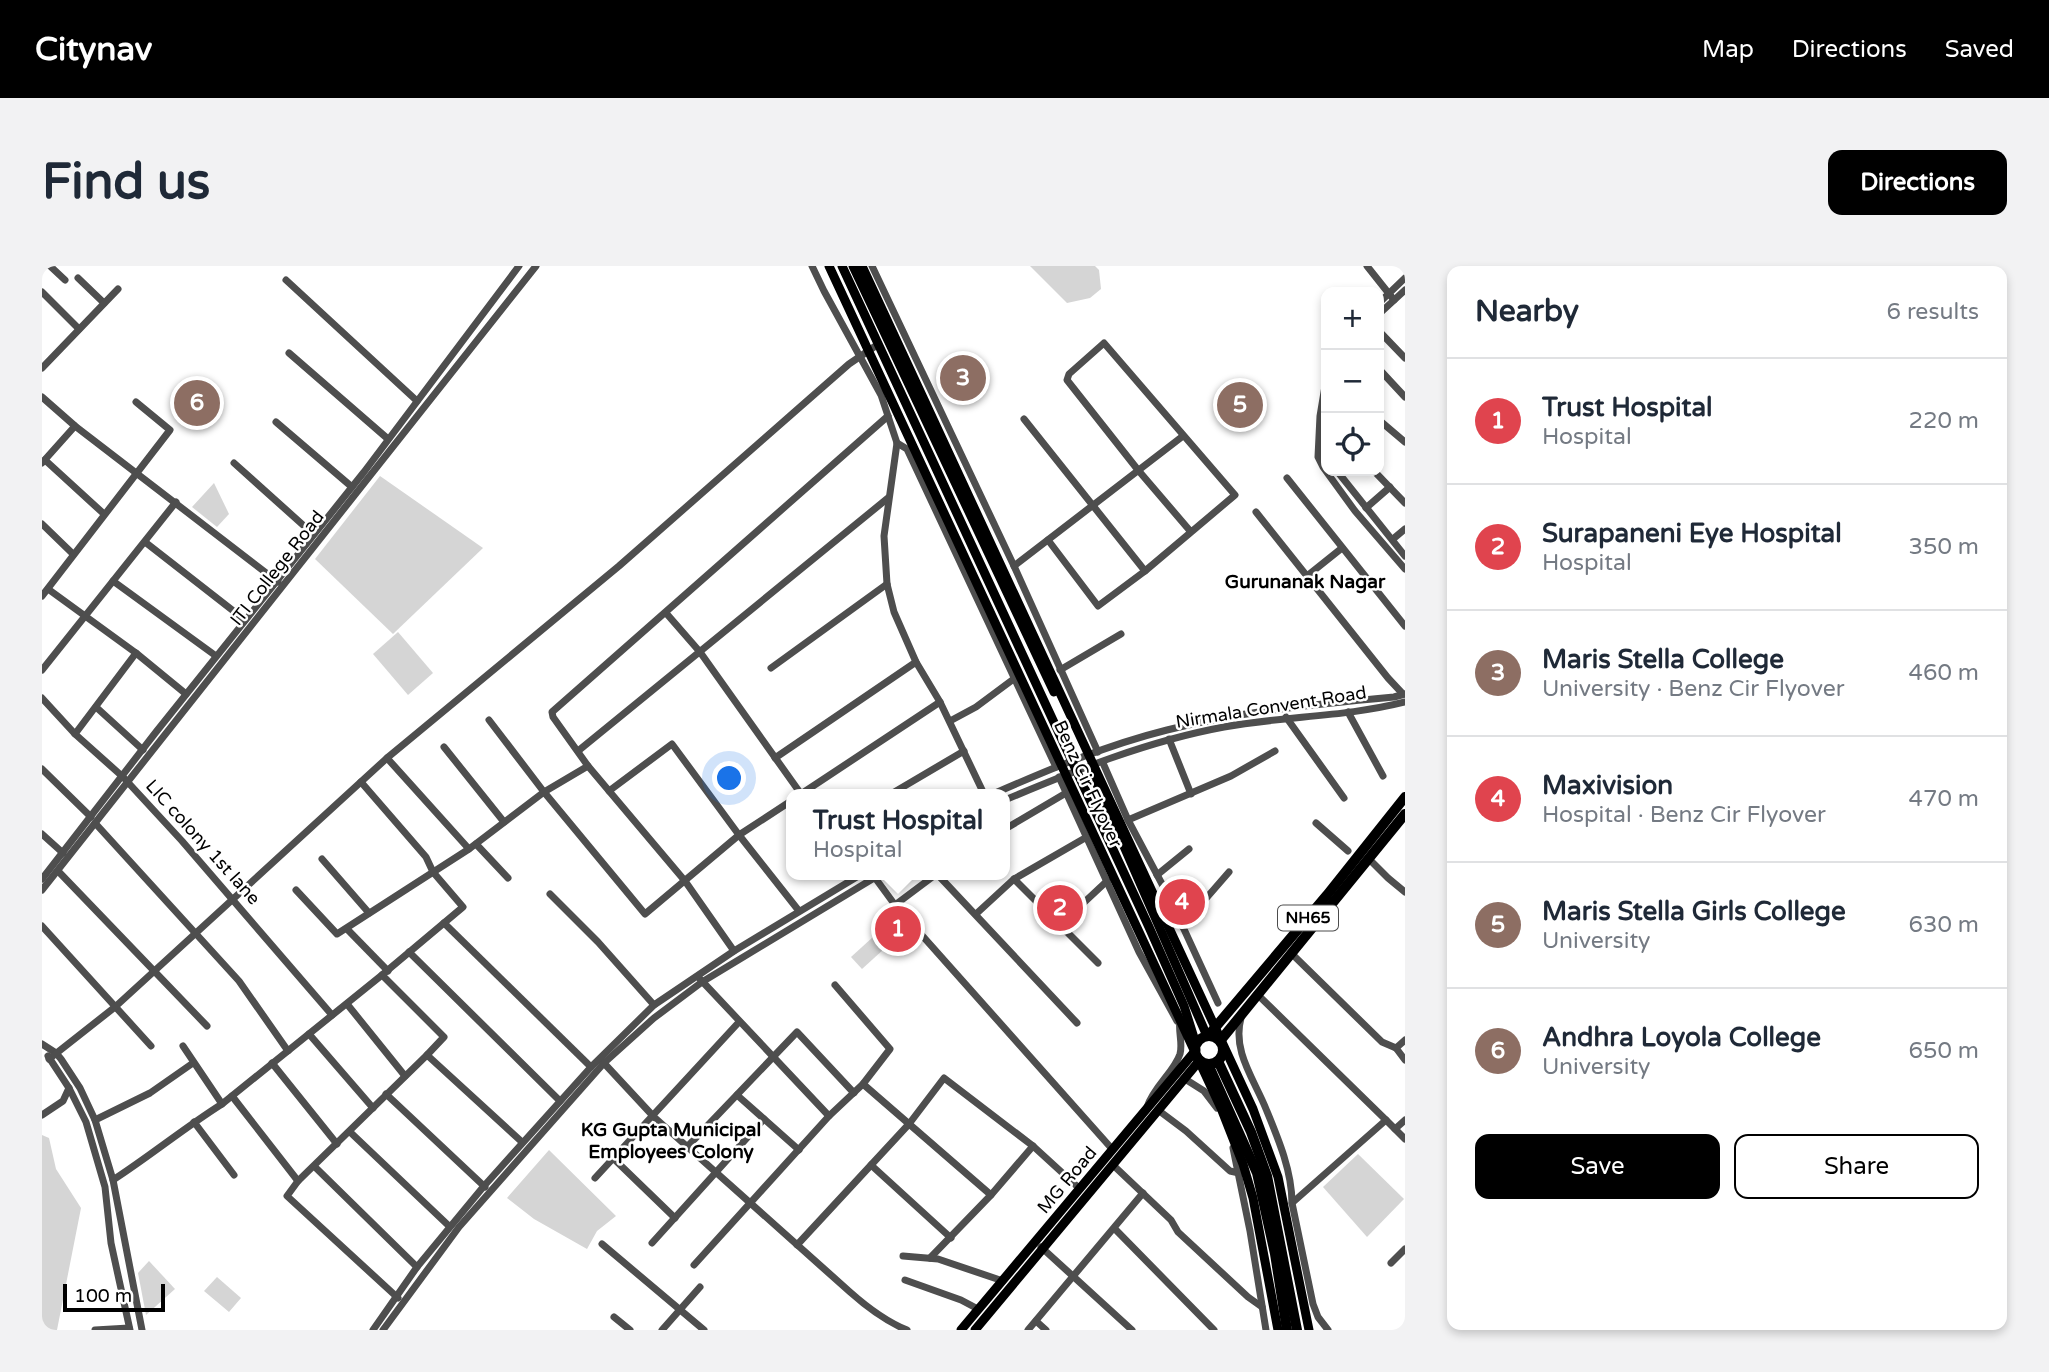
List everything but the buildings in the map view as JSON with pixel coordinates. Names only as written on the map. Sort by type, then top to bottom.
[{"type":"highway","name":"NH65","points":[[1204,1056],[1207,1036],[1257,994],[1292,954],[1369,859],[1399,816],[1405,797]]},
{"type":"highway","name":"NH65","points":[[1220,1041],[1239,1007],[1399,816]]},
{"type":"highway","points":[[1204,1056],[1223,1052],[1220,1041],[1207,1036]]},
{"type":"highway","points":[[1204,1056],[1240,1109],[1263,1165],[1277,1222],[1297,1330]]},
{"type":"highway","points":[[1204,1056],[1257,1173],[1275,1254],[1287,1330]]},
{"type":"main road","name":"Benz Cir Flyover","points":[[829,266],[1221,1108],[1253,1198],[1278,1330]]},
{"type":"main road","points":[[842,266],[1076,770],[1184,1006],[1204,1056]]},
{"type":"main road","points":[[853,266],[1084,756],[1207,1036]]},
{"type":"main road","name":"Benz Cir Flyover","points":[[862,266],[1253,1109],[1278,1177],[1309,1328]]},
{"type":"main road","name":"MG Road","points":[[975,1330],[1204,1056]]},
{"type":"main road","name":"MG Road","points":[[961,1330],[1145,1111],[1204,1056]]},
{"type":"main road","points":[[988,1298],[997,1304]]},
{"type":"street","points":[[50,266],[65,280]]},
{"type":"street","name":"ITI College Road","points":[[125,780],[143,750],[245,620],[279,583],[313,534],[519,266]]},
{"type":"street","name":"ITI College Road","points":[[42,879],[93,820],[279,583],[536,266]]},
{"type":"street","points":[[812,266],[881,395],[897,443],[884,536],[887,584],[894,612],[916,662],[950,721],[982,789]]},
{"type":"street","points":[[872,266],[1014,566],[1098,752]]},
{"type":"street","points":[[1367,266],[1391,296]]},
{"type":"street","points":[[78,278],[104,303]]},
{"type":"street","points":[[1384,306],[1405,278]]},
{"type":"street","points":[[286,280],[417,401]]},
{"type":"street","points":[[42,367],[118,289]]},
{"type":"street","points":[[1384,300],[1405,290]]},
{"type":"street","points":[[42,292],[79,329]]},
{"type":"street","points":[[1384,336],[1405,358]]},
{"type":"street","points":[[49,1059],[115,1007],[387,758],[619,566],[877,345]]},
{"type":"street","points":[[1048,540],[1098,606],[1145,571],[1235,495],[1107,345],[1100,345],[1067,376],[1067,380],[1191,532]]},
{"type":"street","points":[[289,353],[388,439]]},
{"type":"street","points":[[1384,374],[1405,397]]},
{"type":"street","points":[[42,397],[75,426],[279,583]]},
{"type":"street","points":[[42,596],[170,430],[136,402]]},
{"type":"street","points":[[734,951],[685,881],[588,766],[552,712],[888,416]]},
{"type":"street","points":[[1024,419],[1145,571]]},
{"type":"street","points":[[276,422],[352,486]]},
{"type":"street","points":[[1384,424],[1405,443]]},
{"type":"street","points":[[75,426],[43,462],[104,514]]},
{"type":"street","points":[[1321,434],[1318,457],[1321,463]]},
{"type":"street","points":[[1014,566],[1183,436]]},
{"type":"street","points":[[897,443],[907,449],[1056,767]]},
{"type":"street","points":[[234,463],[313,534]]},
{"type":"street","points":[[1330,476],[1355,511],[1405,569]]},
{"type":"street","points":[[1341,476],[1405,556]]},
{"type":"street","points":[[1379,476],[1405,503]]},
{"type":"street","points":[[1287,478],[1405,626]]},
{"type":"street","points":[[1366,508],[1390,487]]},
{"type":"street","points":[[578,751],[888,498]]},
{"type":"street","points":[[42,670],[176,502]]},
{"type":"street","points":[[1256,512],[1404,697]]},
{"type":"street","points":[[43,527],[74,554]]},
{"type":"street","points":[[1393,540],[1405,529]]},
{"type":"street","points":[[145,542],[245,620]]},
{"type":"street","points":[[1307,576],[1342,548]]},
{"type":"street","points":[[113,581],[216,656]]},
{"type":"street","points":[[771,668],[887,584]]},
{"type":"street","points":[[48,589],[136,653],[186,694]]},
{"type":"street","points":[[666,613],[700,652],[797,789]]},
{"type":"street","points":[[1060,670],[1121,634]]},
{"type":"street","points":[[75,734],[136,653]]},
{"type":"street","points":[[775,758],[916,662]]},
{"type":"street","points":[[950,721],[976,707],[1015,678]]},
{"type":"street","name":"Nirmala Convent Road","points":[[1010,798],[1076,770],[1168,739],[1286,717],[1348,712],[1404,697]]},
{"type":"street","name":"Nirmala Convent Road","points":[[1005,789],[1071,760],[1166,730],[1299,705],[1404,697]]},
{"type":"street","name":"LIC colony 1st lane","points":[[42,698],[182,841],[332,1015]]},
{"type":"street","points":[[809,789],[940,702]]},
{"type":"street","points":[[96,707],[143,750]]},
{"type":"street","points":[[1348,712],[1383,776]]},
{"type":"street","points":[[1286,717],[1344,798]]},
{"type":"street","points":[[489,720],[544,792],[645,914],[739,835],[786,804]]},
{"type":"street","points":[[1168,739],[1191,794]]},
{"type":"street","points":[[610,791],[672,744],[799,911]]},
{"type":"street","points":[[444,747],[504,822]]},
{"type":"street","points":[[899,789],[964,751]]},
{"type":"street","points":[[1128,820],[1231,776],[1275,751]]},
{"type":"street","points":[[387,758],[469,849]]},
{"type":"street","points":[[1103,763],[1218,1003]]},
{"type":"street","points":[[296,890],[335,933],[347,929],[477,844],[544,792],[588,766]]},
{"type":"street","points":[[42,769],[93,820],[239,981],[288,1051]]},
{"type":"street","points":[[1059,777],[1139,951],[1179,1024]]},
{"type":"street","points":[[113,1180],[155,1154],[194,1122],[222,1104],[463,907],[433,872],[426,857],[361,782]]},
{"type":"street","points":[[1010,826],[1066,793]]},
{"type":"street","name":"ITI College Road","points":[[42,890],[93,820]]},
{"type":"street","points":[[1316,824],[1348,851]]},
{"type":"street","points":[[42,834],[63,853]]},
{"type":"street","points":[[976,914],[1014,879],[1085,838]]},
{"type":"street","points":[[477,844],[508,878]]},
{"type":"street","points":[[1157,875],[1189,849]]},
{"type":"street","points":[[322,859],[369,913]]},
{"type":"street","points":[[1369,859],[1405,892]]},
{"type":"street","points":[[58,870],[207,1026]]},
{"type":"street","points":[[1182,926],[1229,872]]},
{"type":"street","points":[[1014,879],[1098,963]]},
{"type":"street","points":[[383,1330],[522,1142],[591,1067],[602,1061],[734,951],[850,880]]},
{"type":"street","points":[[373,1330],[449,1226],[654,1005],[869,880]]},
{"type":"street","points":[[879,880],[895,905],[1113,1150]]},
{"type":"street","points":[[895,905],[929,880]]},
{"type":"street","points":[[941,880],[1077,1023]]},
{"type":"street","points":[[1061,924],[1107,881]]},
{"type":"street","points":[[550,894],[598,942],[654,1005]]},
{"type":"street","points":[[444,923],[591,1067]]},
{"type":"street","points":[[42,926],[151,1046]]},
{"type":"street","points":[[347,929],[444,1037],[298,1181],[287,1196],[398,1298]]},
{"type":"street","points":[[409,952],[560,1101]]},
{"type":"street","points":[[1292,954],[1382,1042],[1396,1048],[1405,1060]]},
{"type":"street","points":[[700,978],[829,1116]]},
{"type":"street","points":[[694,1265],[829,1116],[863,1084],[890,1049],[835,985]]},
{"type":"street","points":[[1190,994],[1239,1007],[1238,1041],[1284,1159],[1313,1304],[1318,1317],[1328,1330]]},
{"type":"street","points":[[1257,994],[1405,1139]]},
{"type":"street","points":[[347,1004],[405,1076]]},
{"type":"street","points":[[1145,1111],[1155,1088],[1179,1057],[1179,1024],[1184,1006]]},
{"type":"street","points":[[595,1178],[739,1022]]},
{"type":"street","points":[[688,1146],[797,1032],[853,1093]]},
{"type":"street","points":[[309,1034],[373,1108]]},
{"type":"street","points":[[1396,1048],[1405,1040]]},
{"type":"street","points":[[43,1046],[57,1053],[80,1088],[94,1121],[113,1180],[142,1330]]},
{"type":"street","points":[[43,1046],[86,1122],[105,1187],[111,1243],[130,1329],[95,1330]]},
{"type":"street","points":[[183,1046],[222,1104]]},
{"type":"street","points":[[427,1055],[522,1142]]},
{"type":"street","points":[[602,1061],[654,1117],[871,1311],[907,1330]]},
{"type":"street","points":[[94,1121],[150,1093],[193,1063]]},
{"type":"street","points":[[272,1063],[337,1144]]},
{"type":"street","points":[[797,1245],[909,1124],[943,1078],[1033,1146],[1080,1189]]},
{"type":"street","points":[[1185,1079],[1204,1091],[1217,1108],[1230,1136],[1266,1330]]},
{"type":"street","points":[[1240,1109],[1254,1081]]},
{"type":"street","points":[[863,1084],[991,1195]]},
{"type":"street","points":[[42,1115],[63,1101],[69,1088]]},
{"type":"street","points":[[386,1094],[487,1188]]},
{"type":"street","points":[[737,1095],[799,1150]]},
{"type":"street","points":[[232,1096],[298,1181]]},
{"type":"street","points":[[1158,1110],[1230,1171],[1239,1173]]},
{"type":"street","points":[[652,1243],[764,1119]]},
{"type":"street","points":[[1277,1222],[1288,1212],[1292,1203],[1386,1120]]},
{"type":"street","points":[[1395,1129],[1405,1121]]},
{"type":"street","points":[[194,1122],[234,1175]]},
{"type":"street","points":[[350,1132],[449,1226]]},
{"type":"street","points":[[930,1258],[991,1195],[1033,1146]]},
{"type":"street","points":[[614,1159],[675,1217]]},
{"type":"street","points":[[871,1165],[951,1238]]},
{"type":"street","points":[[1113,1165],[1178,1231],[1262,1307]]},
{"type":"street","points":[[315,1167],[417,1267]]},
{"type":"street","points":[[1028,1330],[1143,1193]]},
{"type":"street","points":[[1115,1229],[1214,1330]]},
{"type":"street","points":[[1035,1242],[1132,1330]]},
{"type":"street","points":[[602,1244],[704,1330]]},
{"type":"street","points":[[1391,1263],[1405,1249]]},
{"type":"street","points":[[903,1256],[930,1258],[1003,1281]]},
{"type":"street","points":[[905,1280],[978,1308]]},
{"type":"street","points":[[662,1330],[700,1287]]},
{"type":"street","points":[[614,1317],[630,1330]]},
{"type":"street","points":[[1036,1321],[1046,1330]]},
{"type":"shaded area","points":[[1030,266],[1095,266],[1099,270],[1101,289],[1090,298],[1067,303]]},
{"type":"shaded area","points":[[380,476],[483,548],[393,634],[315,559]]},
{"type":"shaded area","points":[[214,483],[229,514],[217,527],[192,507]]},
{"type":"shaded area","points":[[398,632],[433,673],[408,695],[373,654]]},
{"type":"shaded area","points":[[873,937],[884,949],[862,969],[851,957]]},
{"type":"shaded area","points":[[42,1135],[49,1138],[56,1169],[81,1208],[57,1330],[42,1330]]},
{"type":"shaded area","points":[[549,1150],[616,1216],[597,1231],[587,1249],[534,1219],[507,1198]]},
{"type":"shaded area","points":[[1358,1154],[1404,1199],[1367,1237],[1323,1187]]},
{"type":"shaded area","points":[[149,1261],[175,1289],[146,1315],[138,1273]]},
{"type":"shaded area","points":[[217,1277],[241,1298],[229,1312],[204,1291]]},
{"type":"place","name":"Maris Stella College","points":[[963,378]]},
{"type":"place","name":"Andhra Loyola College","points":[[197,403]]},
{"type":"place","name":"Maris Stella Girls College","points":[[1240,405]]},
{"type":"place","name":"Maxivision","points":[[1182,902]]},
{"type":"place","name":"Surapaneni Eye Hospital","points":[[1060,908]]},
{"type":"place","name":"Trust Hospital","points":[[898,929]]},
{"type":"district","name":"Gurunanak Nagar","points":[[1305,582]]},
{"type":"district","name":"KG Gupta Municipal Employees Colony","points":[[671,1141]]}]
